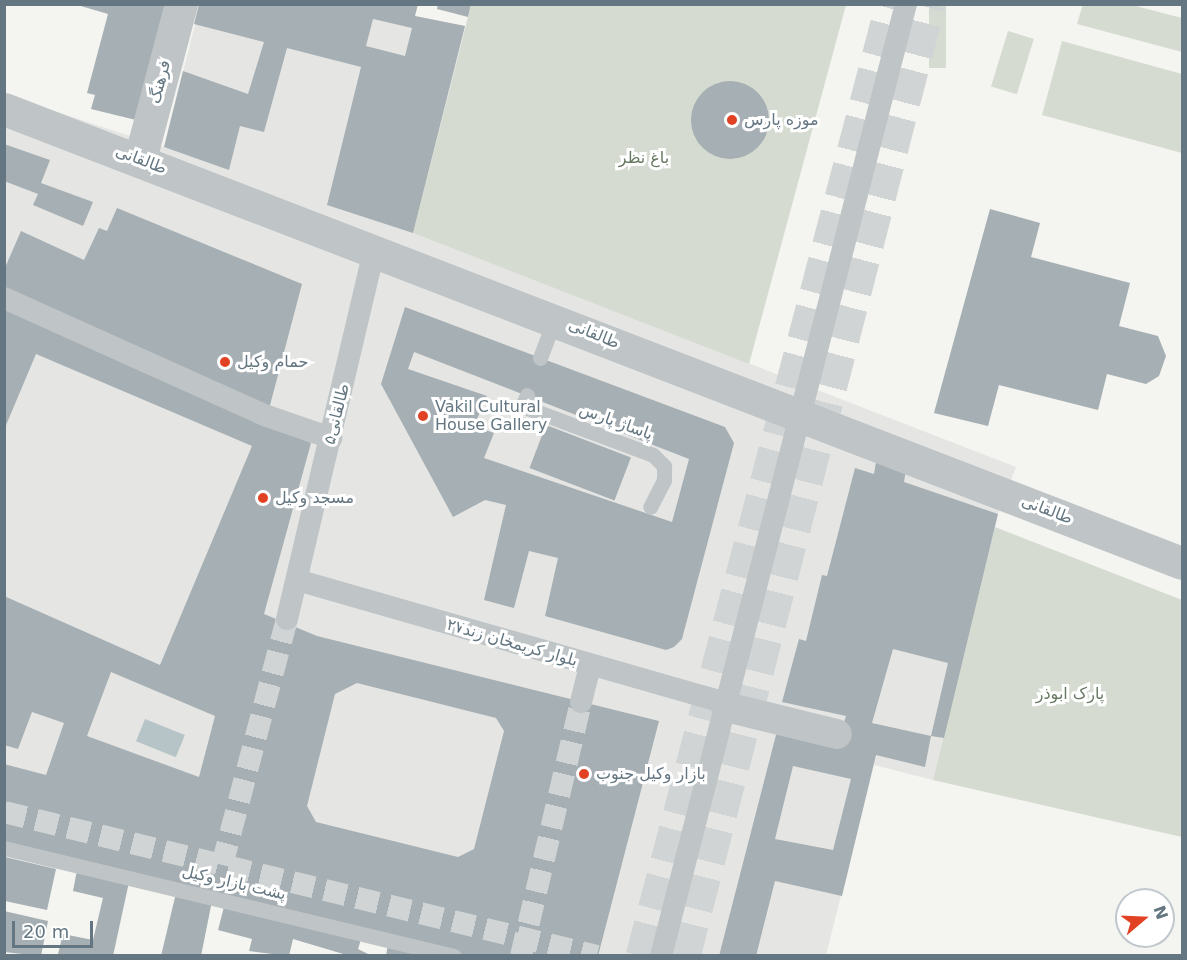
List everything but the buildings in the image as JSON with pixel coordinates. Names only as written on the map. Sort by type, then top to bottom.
[{"type":"street","name":"فرهنگ","points":[[140,159],[181,4]]},
{"type":"street","points":[[661,956],[803,416],[906,4]]},
{"type":"street","name":"طالقانی","points":[[4,109],[375,248],[1182,563]]},
{"type":"street","name":"طالقانی۵","points":[[287,619],[375,248]]},
{"type":"street","points":[[4,298],[267,416],[331,438]]},
{"type":"street","name":"بلوار کریمخان زند۲۷","points":[[297,580],[726,705]]},
{"type":"street","points":[[581,702],[590,666]]},
{"type":"street","points":[[726,705],[837,734]]},
{"type":"lane","points":[[540,358],[555,318]]},
{"type":"lane","name":"پاساژ پارس","points":[[527,395],[522,406],[653,455],[664,466],[664,480],[650,507]]},
{"type":"lane","name":"پشت بازار وکیل","points":[[4,848],[453,956]]},
{"type":"shaded area","points":[[200,5],[309,5],[412,27],[415,16],[465,26],[413,233],[1016,467],[998,514],[933,780],[874,765],[826,955],[468,955],[5,844],[5,95],[164,147]]},
{"type":"shaded area","points":[[145,719],[185,735],[176,757],[136,741]]},
{"type":"green space","points":[[1083,4],[1132,5],[1182,18],[1182,52],[1077,24]]},
{"type":"green space","name":"باغ نظر","points":[[471,5],[846,5],[749,364],[413,233]]},
{"type":"green space","points":[[929,5],[946,5],[946,68],[929,68]]},
{"type":"green space","points":[[1008,31],[1034,39],[1017,94],[991,86]]},
{"type":"green space","points":[[1062,41],[1182,74],[1182,153],[1042,115]]},
{"type":"green space","name":"پارک ابوذر","points":[[995,527],[1182,600],[1182,837],[933,780]]},
{"type":"tunnel","points":[[642,956],[892,4]]},
{"type":"tunnel","points":[[684,956],[929,4]]},
{"type":"tunnel","points":[[222,865],[287,619]]},
{"type":"tunnel","points":[[521,956],[581,702]]},
{"type":"tunnel","points":[[4,812],[597,956]]},
{"type":"place","name":"موزه پارس","points":[[732,120]]},
{"type":"place","name":"حمام وکیل","points":[[225,362]]},
{"type":"place","name":"Vakil Cultural House Gallery","points":[[423,416]]},
{"type":"place","name":"مسجد وکیل","points":[[263,498]]},
{"type":"place","name":"بازار وکیل جنوب","points":[[584,774]]}]
